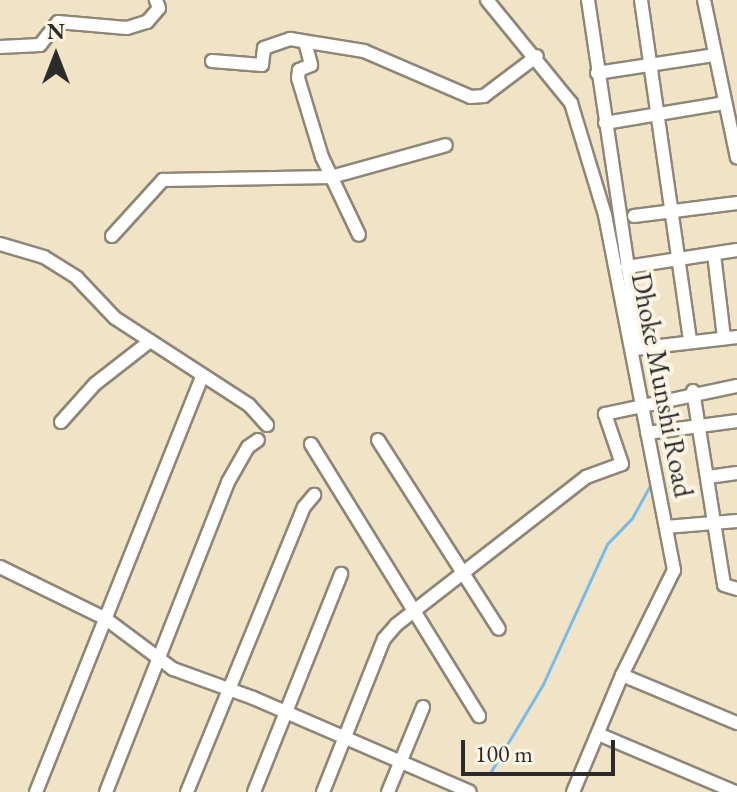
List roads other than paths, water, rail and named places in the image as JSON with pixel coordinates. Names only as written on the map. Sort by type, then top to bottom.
[{"type":"street","points":[[0,47],[40,45],[58,22],[127,28],[147,22],[159,8],[156,0]]},
{"type":"street","name":"Dhoke Munshi Road","points":[[487,0],[537,56],[571,103],[605,215],[635,349],[641,402],[674,570],[622,675],[573,792]]},
{"type":"street","points":[[588,0],[627,267],[635,349],[731,338],[714,254]]},
{"type":"street","points":[[641,0],[690,342]]},
{"type":"street","points":[[704,0],[737,158]]},
{"type":"street","points":[[212,61],[262,65],[267,45],[305,42],[364,51],[471,97],[484,96],[537,56]]},
{"type":"street","points":[[305,42],[311,65],[299,70],[298,78],[331,177],[359,235]]},
{"type":"street","points":[[597,73],[714,55]]},
{"type":"street","points":[[605,123],[724,103]]},
{"type":"street","points":[[112,236],[163,180],[331,177],[446,145]]},
{"type":"street","points":[[634,216],[737,203]]},
{"type":"street","points":[[0,244],[44,257],[77,278],[115,318],[249,405],[267,425]]},
{"type":"street","points":[[627,267],[737,250]]},
{"type":"street","points":[[61,422],[95,384],[150,341]]},
{"type":"street","points":[[36,792],[202,376]]},
{"type":"street","points":[[323,792],[384,639],[413,611],[586,477],[622,464],[605,414],[641,402],[737,386]]},
{"type":"street","points":[[693,391],[724,585],[737,589]]},
{"type":"street","points":[[647,433],[737,421]]},
{"type":"street","points":[[106,792],[161,660],[228,482],[248,447],[258,440]]},
{"type":"street","points":[[378,440],[499,629]]},
{"type":"street","points":[[311,444],[479,716]]},
{"type":"street","points":[[708,477],[737,473]]},
{"type":"street","points":[[187,792],[304,507],[314,495]]},
{"type":"street","points":[[666,527],[737,521]]},
{"type":"street","points":[[0,567],[106,619],[161,660],[400,762],[442,786],[470,792]]},
{"type":"street","points":[[254,792],[341,574]]},
{"type":"street","points":[[622,675],[737,723]]},
{"type":"street","points":[[388,792],[423,707]]},
{"type":"street","points":[[598,734],[735,792]]},
{"type":"waterway","points":[[490,773],[543,684],[607,544],[632,518],[651,484]]}]
